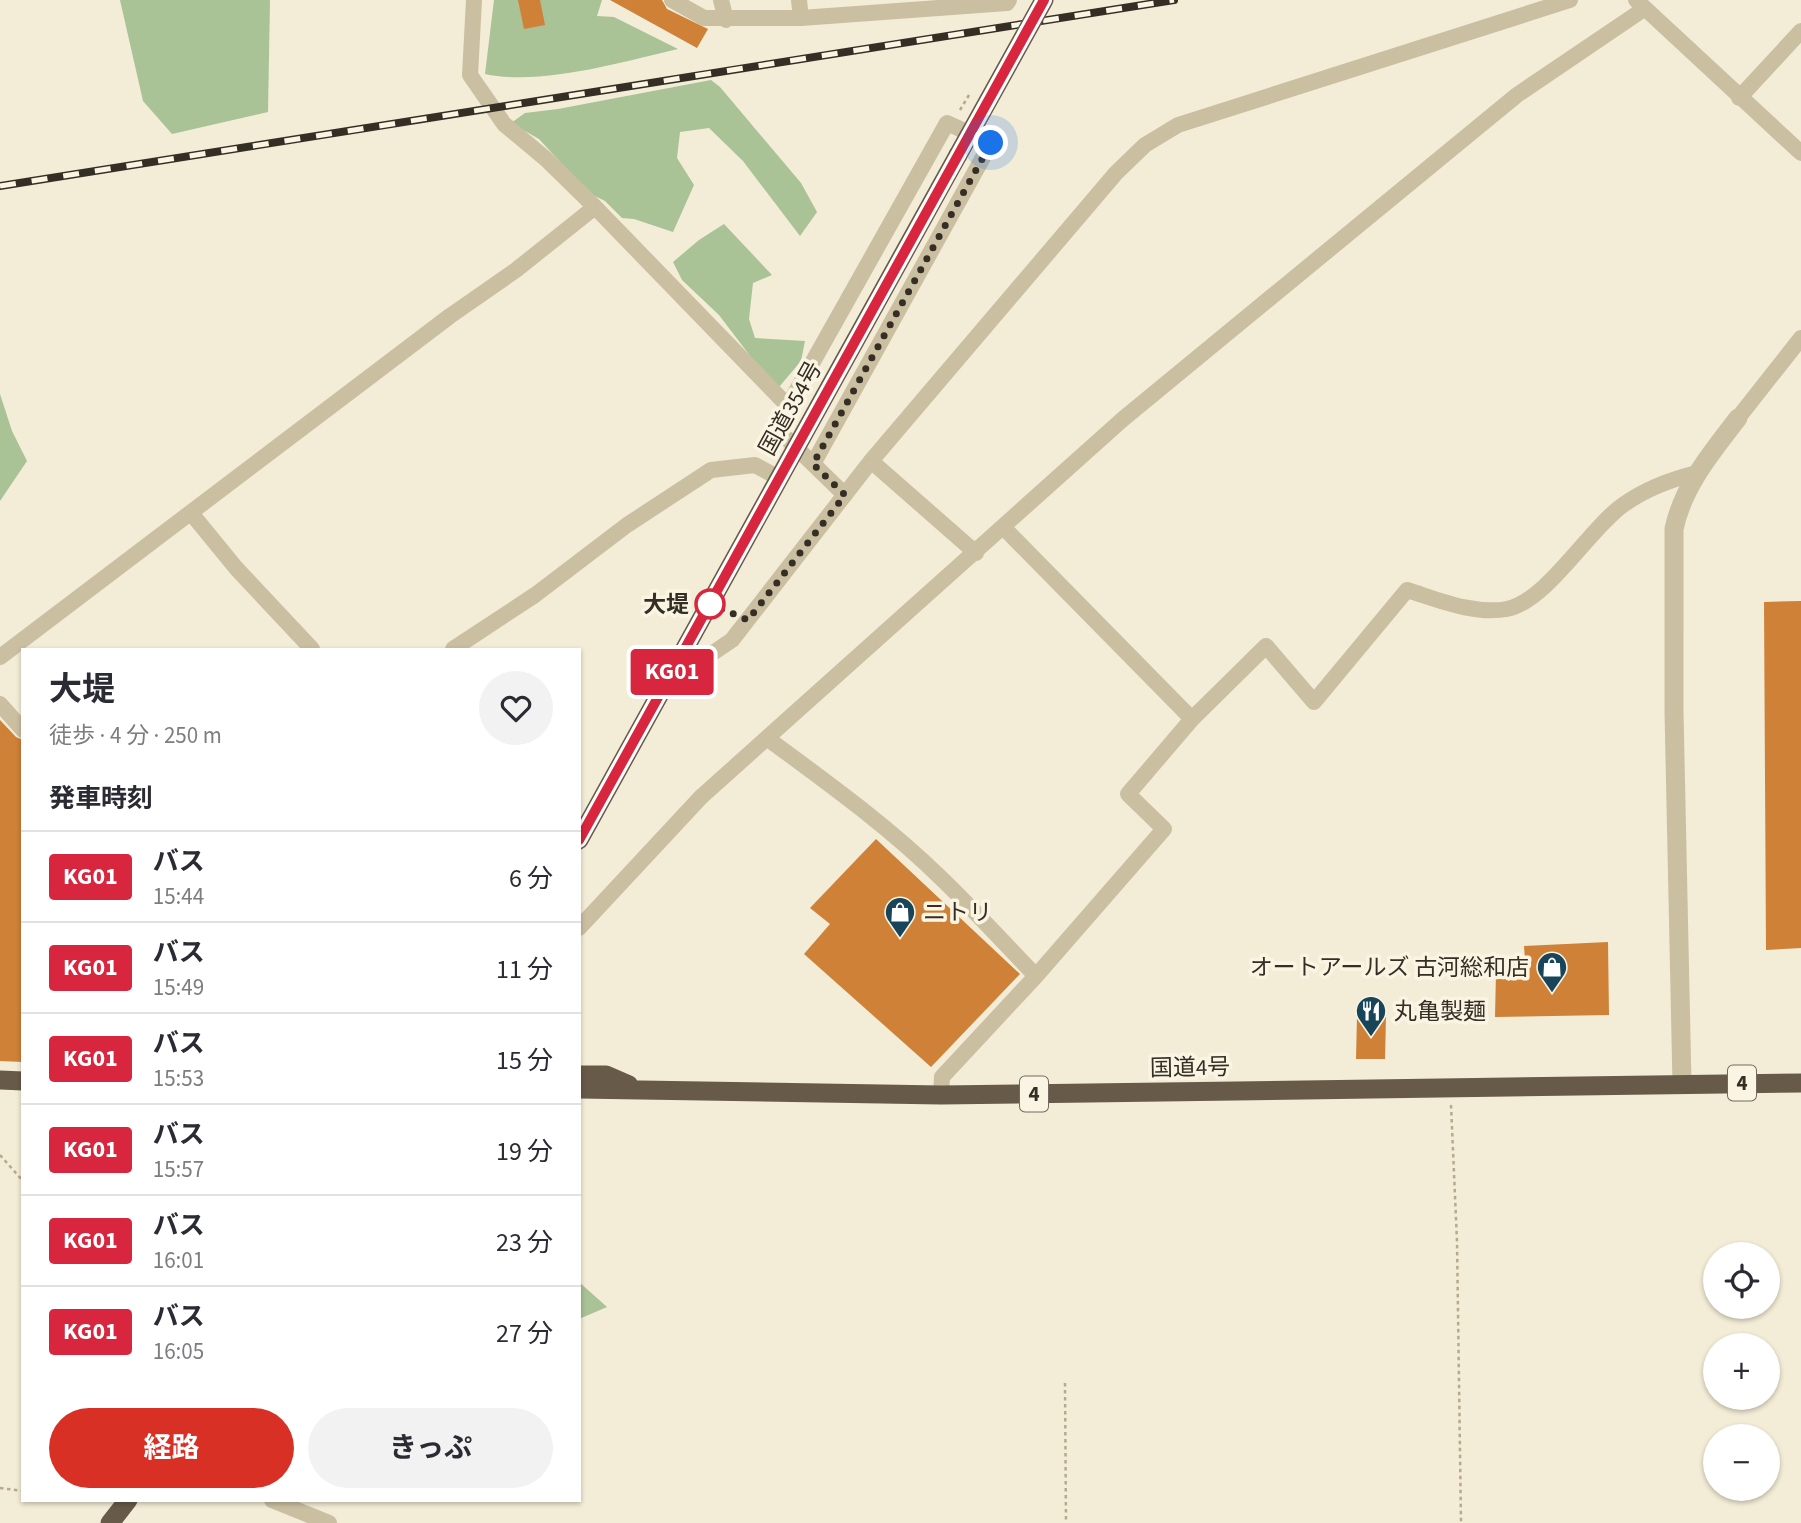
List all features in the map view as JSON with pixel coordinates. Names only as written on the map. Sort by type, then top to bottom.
[{"type":"highway","name":"国道354号","points":[[581,836],[1044,0]]},
{"type":"highway","points":[[581,1074],[606,1075],[640,1090]]},
{"type":"highway","points":[[0,1080],[21,1081]]},
{"type":"highway","name":"国道4号","points":[[581,1088],[941,1095],[1801,1083]]},
{"type":"highway","points":[[110,1523],[126,1502]]},
{"type":"street","points":[[474,0],[471,75],[504,124],[546,159],[595,207],[788,406]]},
{"type":"street","points":[[672,0],[704,18],[726,20],[801,18],[1007,3],[1009,0]]},
{"type":"street","points":[[721,0],[726,20]]},
{"type":"street","points":[[799,0],[801,18]]},
{"type":"street","points":[[677,664],[704,659],[732,640],[872,461],[1116,173],[1145,145],[1178,125],[1570,0]]},
{"type":"street","points":[[581,926],[701,797],[1123,419],[1517,94],[1640,4],[1801,153]]},
{"type":"street","points":[[1739,98],[1801,31]]},
{"type":"street","points":[[813,464],[991,143],[947,123],[788,406],[778,430],[796,448],[845,495]]},
{"type":"street","points":[[2,650],[191,513],[450,316],[516,270],[595,207]]},
{"type":"street","points":[[1682,1084],[1672,569],[1674,529],[1677,511],[1697,473],[1801,338]]},
{"type":"street","points":[[872,461],[975,553]]},
{"type":"street","points":[[455,648],[535,595],[627,525],[711,470],[755,465],[779,478]]},
{"type":"street","points":[[941,1095],[942,1077],[1036,976],[1164,829],[1128,794],[1192,719],[1265,646],[1314,702],[1407,590],[1455,605],[1489,611],[1510,609],[1533,597],[1622,505],[1668,482],[1697,473]]},
{"type":"street","points":[[191,513],[236,568],[311,648]]},
{"type":"street","points":[[1004,528],[1192,719]]},
{"type":"street","points":[[0,704],[21,728]]},
{"type":"street","points":[[768,739],[843,793],[890,832],[942,879],[1036,976]]},
{"type":"street","points":[[277,1502],[329,1523]]},
{"type":"path","points":[[1452,1088],[1461,1523]]},
{"type":"path","points":[[0,1155],[21,1179]]},
{"type":"path","points":[[1065,1383],[1066,1523]]},
{"type":"path","points":[[0,1488],[21,1492]]},
{"type":"green space","points":[[120,0],[270,0],[268,112],[172,134],[143,101]]},
{"type":"green space","points":[[494,0],[602,0],[597,16],[614,17],[678,49],[556,75],[507,77],[485,74]]},
{"type":"green space","points":[[711,80],[720,87],[801,183],[817,212],[800,236],[743,161],[709,128],[680,132],[677,158],[694,185],[673,232],[634,219],[622,218],[605,201],[589,193],[539,139],[511,123],[525,113]]},
{"type":"green space","points":[[724,224],[772,275],[753,283],[749,319],[755,338],[805,341],[801,361],[779,387],[754,361],[719,315],[682,280],[673,262],[699,240]]},
{"type":"green space","points":[[0,394],[12,431],[27,461],[0,501]]},
{"type":"green space","points":[[581,1284],[607,1307],[581,1318]]},
{"type":"building","points":[[518,0],[540,0],[545,25],[524,29]]},
{"type":"building","points":[[610,0],[662,0],[667,9],[708,29],[697,48]]},
{"type":"building","points":[[1801,601],[1801,948],[1766,950],[1764,602]]},
{"type":"building","points":[[0,720],[21,739],[21,1062],[0,1061]]},
{"type":"building","name":"ニトリ","points":[[876,839],[1020,974],[931,1067],[804,954],[830,924],[810,908]]},
{"type":"building","name":"オートアールズ 古河総和店","points":[[1608,942],[1609,1015],[1495,1017],[1496,973],[1513,973],[1513,961],[1525,960],[1524,946]]},
{"type":"building","name":"丸亀製麺","points":[[1357,1016],[1386,1017],[1385,1059],[1356,1059]]},
{"type":"railway","points":[[0,186],[1174,0]]},
{"type":"bus line","name":"KG01","points":[[581,836],[1044,0]]},
{"type":"place","name":"大堤","points":[[710,604]]},
{"type":"place","name":"ニトリ","points":[[900,939]]},
{"type":"place","name":"オートアールズ 古河総和店","points":[[1552,994]]},
{"type":"place","name":"丸亀製麺","points":[[1371,1038]]},
{"type":"route","points":[[710,604],[748,620],[845,495],[813,464],[991,143]]}]
